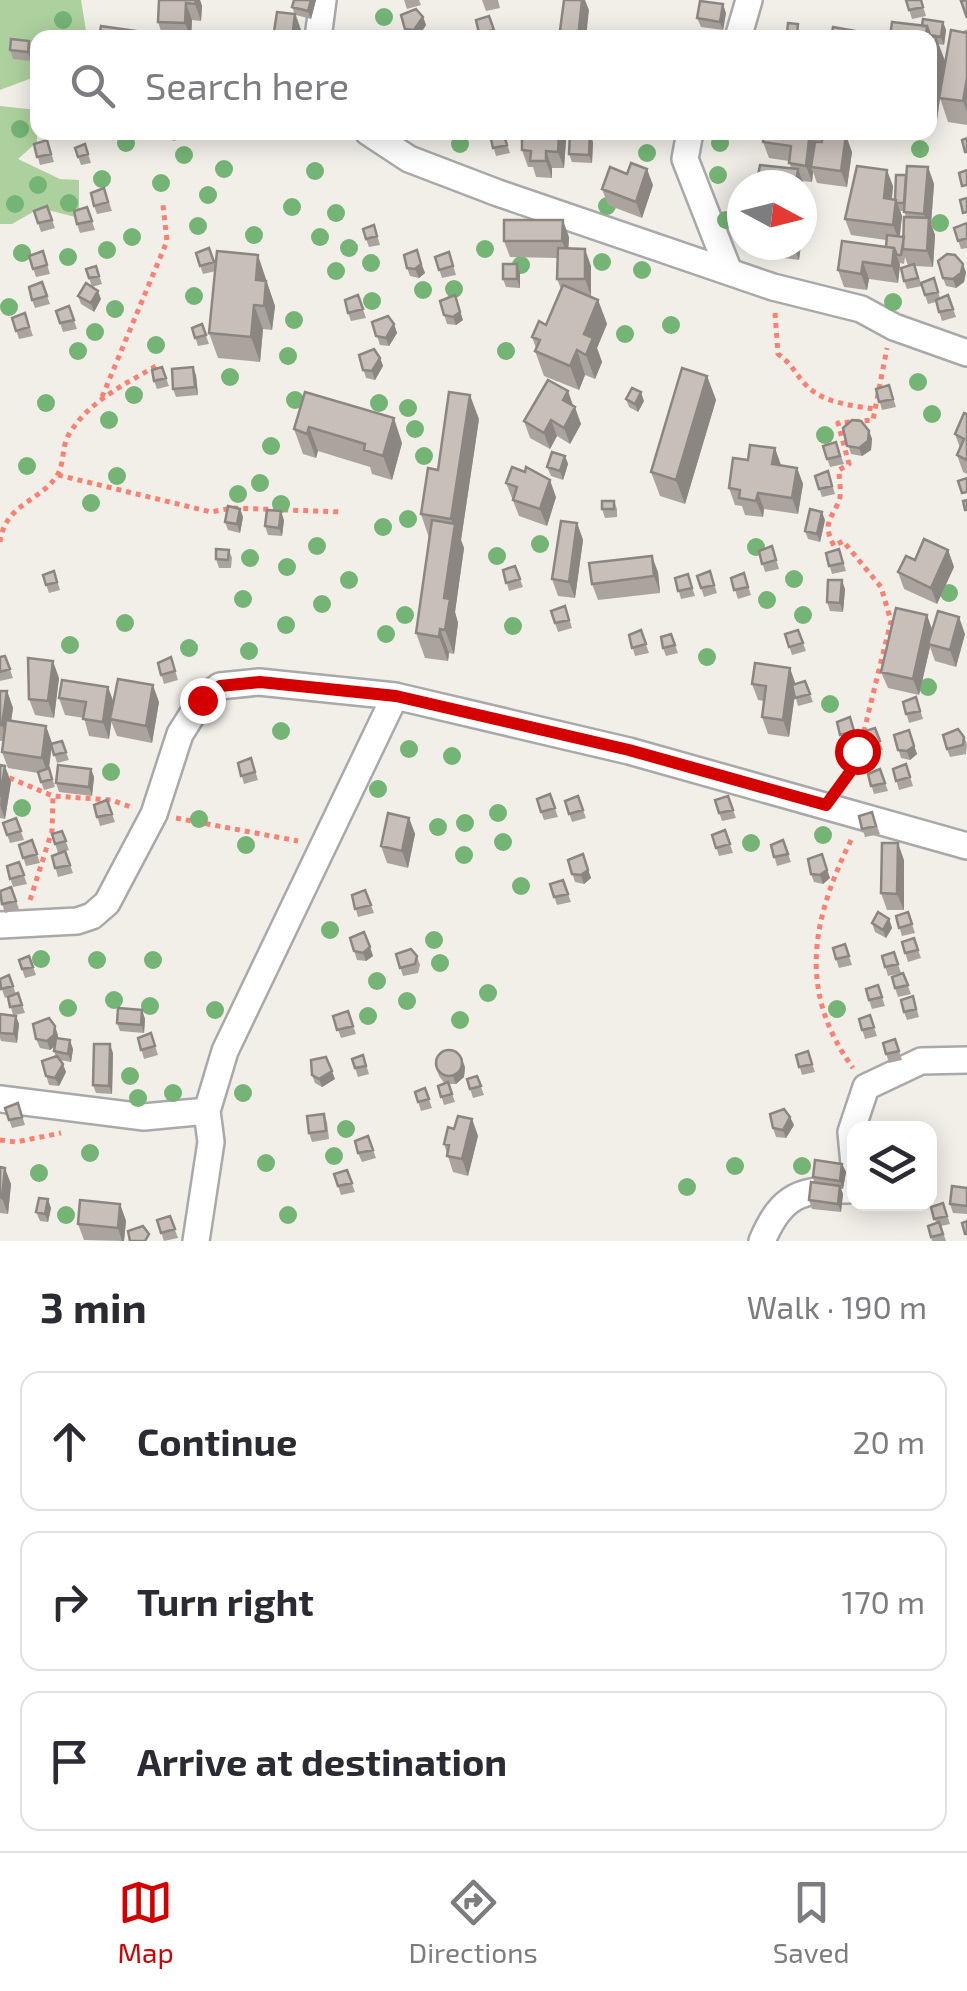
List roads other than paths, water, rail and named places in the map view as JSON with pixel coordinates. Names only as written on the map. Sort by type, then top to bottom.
[{"type":"street","points":[[319,30],[324,0]]},
{"type":"street","points":[[740,30],[749,0]]},
{"type":"street","points":[[382,140],[426,166],[772,286],[861,310],[894,327],[967,352]]},
{"type":"street","points":[[689,140],[685,160],[728,269]]},
{"type":"street","points":[[11,925],[77,921],[92,916],[107,903],[154,814],[180,734],[202,700],[220,686],[260,682],[396,696],[629,750],[967,846]]},
{"type":"street","points":[[196,1241],[211,1142],[207,1111],[226,1052],[254,986],[396,696]]},
{"type":"street","points":[[854,1121],[866,1087],[921,1061],[967,1060]]},
{"type":"street","points":[[0,1099],[144,1117],[207,1111]]},
{"type":"street","points":[[762,1241],[784,1204],[808,1189],[847,1190]]}]
